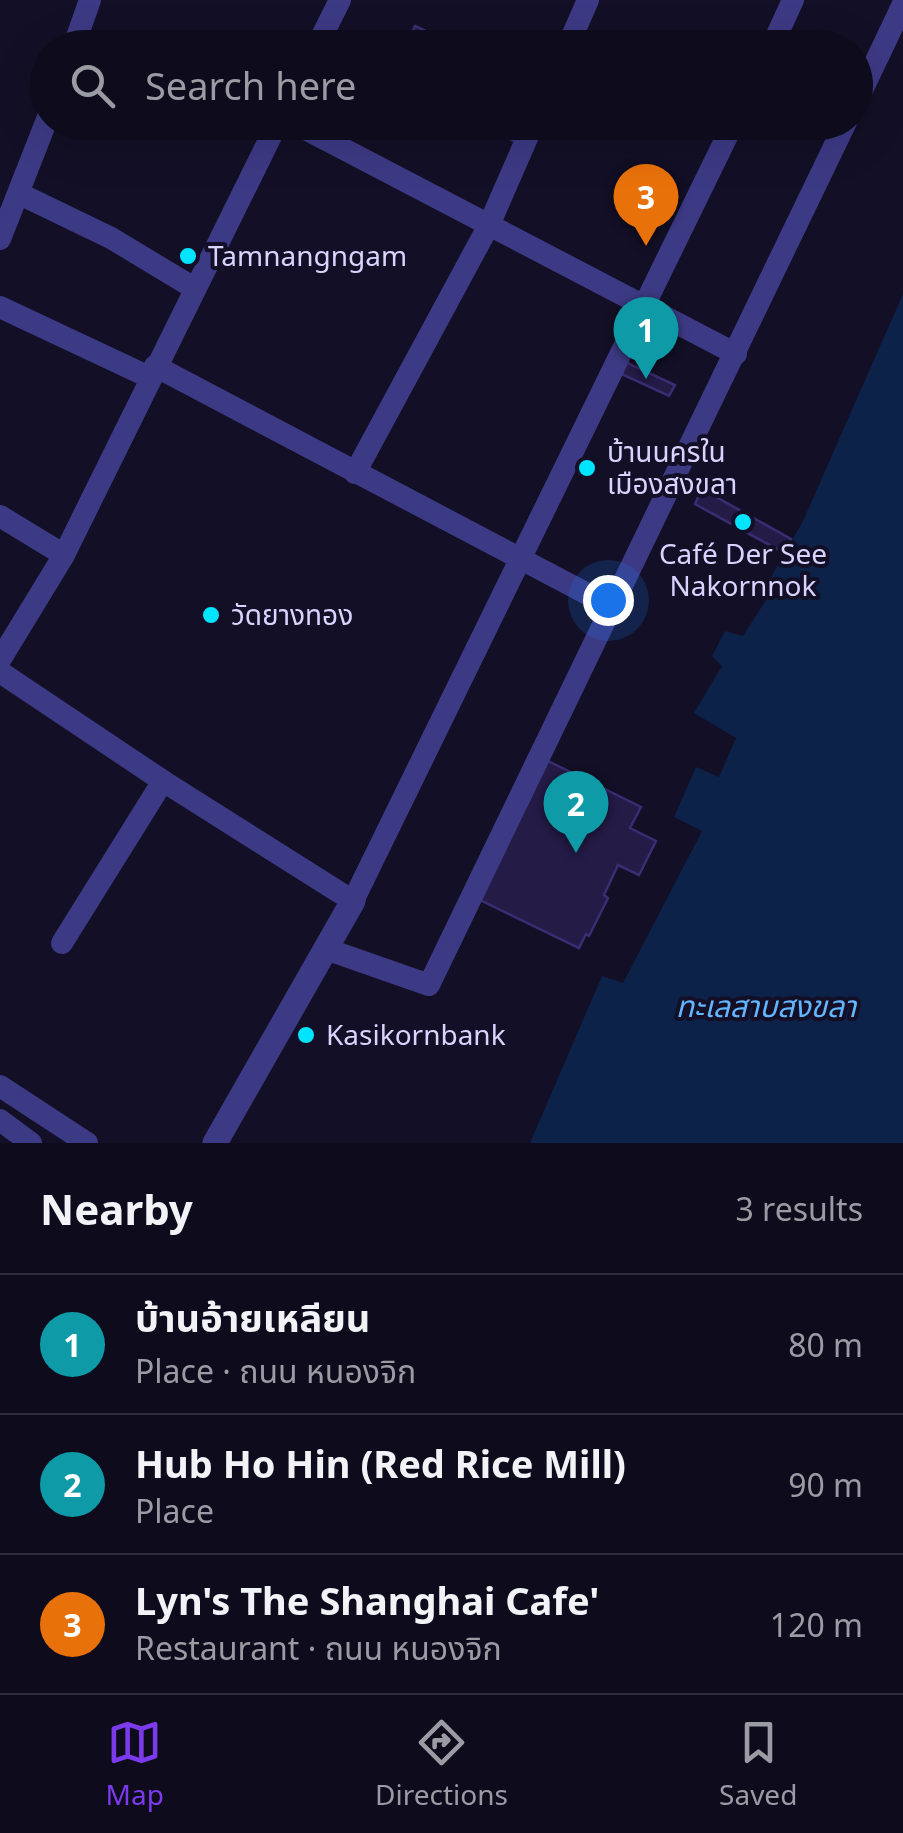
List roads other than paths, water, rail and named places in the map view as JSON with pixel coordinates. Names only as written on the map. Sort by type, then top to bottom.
[{"type":"street","points":[[79,30],[90,0]]},
{"type":"street","points":[[325,30],[340,0]]},
{"type":"street","points":[[576,30],[588,0]]},
{"type":"street","points":[[779,30],[794,0]]},
{"type":"street","points":[[873,68],[903,4]]},
{"type":"street","points":[[0,239],[40,140]]},
{"type":"street","points":[[0,660],[64,555],[269,140]]},
{"type":"street","points":[[326,140],[736,354]]},
{"type":"street","points":[[355,473],[489,225],[526,140]]},
{"type":"street","points":[[215,1143],[353,901],[725,140]]},
{"type":"street","points":[[326,949],[429,985],[837,140]]},
{"type":"street","points":[[20,194],[111,238],[194,288]]},
{"type":"street","points":[[0,307],[152,372],[614,608]]},
{"type":"street","points":[[0,516],[64,555]]},
{"type":"street","points":[[0,672],[163,782],[353,901]]},
{"type":"street","points":[[62,943],[163,782]]},
{"type":"street","points":[[0,1086],[87,1143]]},
{"type":"street","points":[[0,1120],[31,1143]]},
{"type":"water","name":"ทะเลสาบสงขลา","points":[[903,294],[903,1143],[530,1143],[602,976],[623,983],[702,831],[674,817],[696,767],[719,777],[736,738],[694,713],[722,666],[712,656],[725,631],[743,636],[777,583],[771,577],[803,521]]},
{"type":"place","name":"Lyn's The Shanghai Cafe'","points":[[646,246]]},
{"type":"place","name":"Tamnangngam","points":[[188,256]]},
{"type":"place","name":"บ้านอ้ายเหลียน","points":[[646,379]]},
{"type":"place","name":"บ้านนครใน เมืองสงขลา","points":[[587,468]]},
{"type":"place","name":"Café Der See Nakornnok","points":[[743,522]]},
{"type":"place","name":"วัดยางทอง","points":[[211,615]]},
{"type":"place","name":"Hub Ho Hin (Red Rice Mill)","points":[[576,853]]},
{"type":"place","name":"Kasikornbank","points":[[306,1035]]}]
